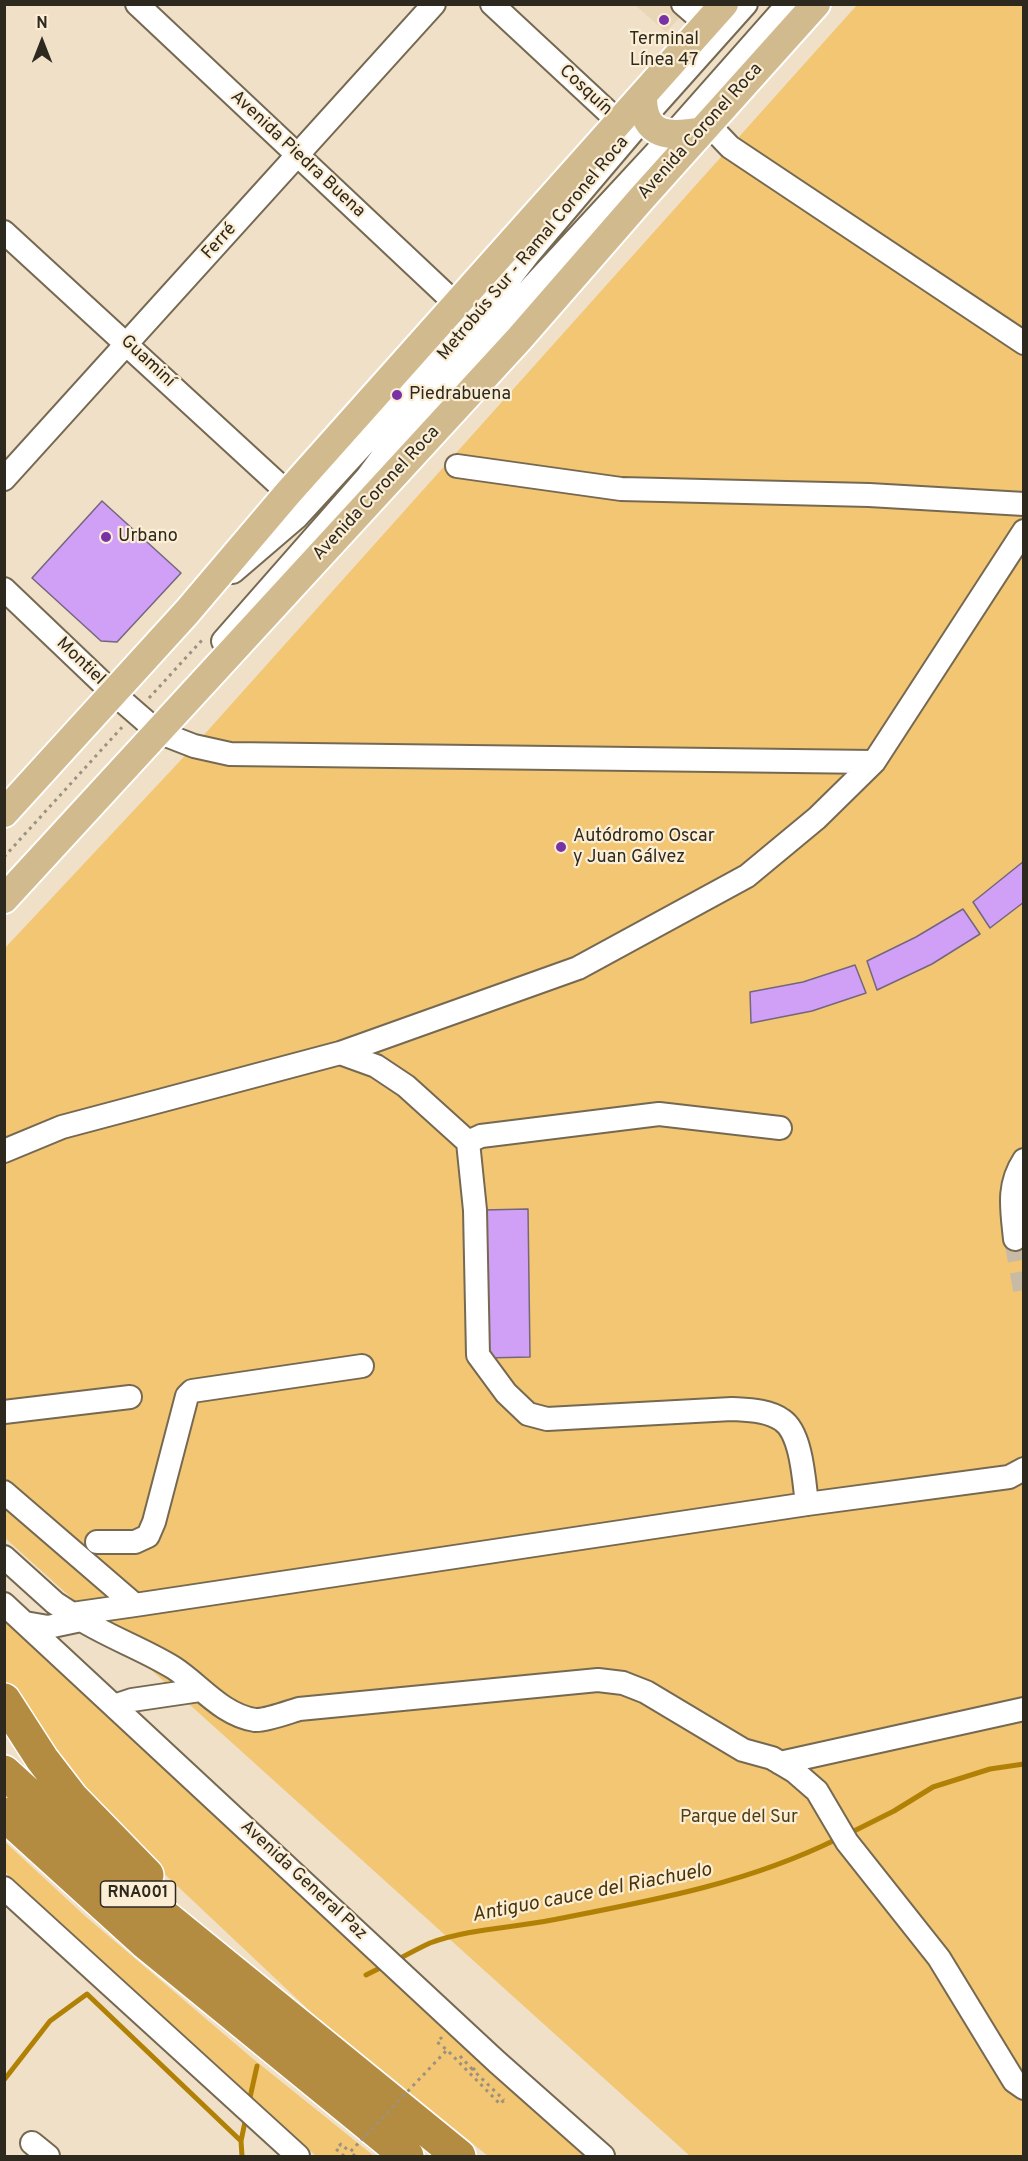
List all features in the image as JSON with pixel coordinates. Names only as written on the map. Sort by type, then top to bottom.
[{"type":"highway","points":[[4,1700],[42,1758],[72,1797],[278,2010]]},
{"type":"highway","name":"RNA001","points":[[4,1772],[147,1902],[459,2157]]},
{"type":"highway","name":"RNA001","points":[[4,1814],[146,1943],[407,2157]]},
{"type":"main road","name":"Avenida Coronel Roca","points":[[4,899],[519,339],[639,185],[705,128],[816,4]]},
{"type":"main road","points":[[4,813],[187,612],[288,493],[457,305],[634,119],[715,14]]},
{"type":"main road","points":[[634,119],[649,124],[655,130],[672,134],[705,128]]},
{"type":"street","name":"Avenida Piedra Buena","points":[[137,4],[457,305]]},
{"type":"street","name":"Ferré","points":[[4,479],[434,4]]},
{"type":"street","name":"Cosquín","points":[[492,4],[634,119]]},
{"type":"street","points":[[683,4],[715,14]]},
{"type":"street","name":"Metrobús Sur - Ramal Coronel Roca","points":[[187,612],[296,518],[488,309],[634,119],[746,4]]},
{"type":"street","name":"Metrobús Sur - Ramal Coronel Roca","points":[[639,185],[672,134],[788,4]]},
{"type":"street","points":[[634,119],[639,185]]},
{"type":"street","points":[[705,128],[1023,343]]},
{"type":"street","name":"Guaminí","points":[[4,232],[288,493]]},
{"type":"street","points":[[457,466],[621,489],[868,495],[1023,504]]},
{"type":"street","points":[[4,1151],[62,1127],[340,1053],[578,968],[747,876],[818,818],[874,762],[1023,531]]},
{"type":"street","name":"Montiel","points":[[4,589],[112,692],[158,732],[194,746],[230,754],[874,762]]},
{"type":"street","points":[[340,1053],[376,1066],[406,1086],[468,1142],[475,1210],[478,1355],[506,1393],[528,1414],[547,1419],[732,1409],[760,1411],[783,1420],[794,1434],[807,1504]]},
{"type":"street","points":[[468,1142],[481,1136],[659,1114],[780,1128]]},
{"type":"street","points":[[1015,1239],[1011,1188],[1023,1160]]},
{"type":"street","points":[[97,1542],[135,1542],[148,1536],[154,1522],[187,1395],[192,1391],[362,1366]]},
{"type":"street","points":[[4,1412],[130,1397]]},
{"type":"street","points":[[25,1623],[48,1627],[77,1617],[135,1605],[807,1504],[1010,1477],[1023,1469]]},
{"type":"street","points":[[4,1492],[135,1605]]},
{"type":"street","points":[[4,1557],[55,1603],[175,1669],[200,1690],[232,1711],[256,1720],[299,1709],[598,1680],[623,1683],[646,1692],[743,1750],[772,1758],[817,1791],[844,1836],[939,1958],[1014,2081],[1023,2088]]},
{"type":"street","name":"Avenida General Paz","points":[[4,1604],[603,2157]]},
{"type":"street","points":[[114,1706],[132,1700],[200,1690]]},
{"type":"street","points":[[780,1763],[1023,1709]]},
{"type":"street","points":[[4,1888],[298,2157]]},
{"type":"path","points":[[437,2042],[500,2104],[504,2100]]},
{"type":"path","points":[[454,2049],[473,2070]]},
{"type":"path","points":[[350,2152],[447,2050]]},
{"type":"path","points":[[344,2157],[336,2149],[341,2144],[355,2157]]},
{"type":"shaded area","name":"Terminal Línea 47","points":[[635,5],[691,5],[666,32]]},
{"type":"green space","name":"Autódromo Oscar y Juan Gálvez","points":[[857,5],[1023,5],[1023,2156],[690,2156],[5,1538],[5,948],[194,746]]},
{"type":"green space","points":[[4,1615],[595,2156],[488,2156],[312,2013],[119,1831],[29,1718],[5,1680]]},
{"type":"green space","points":[[4,1841],[85,1916],[252,2058],[374,2156],[316,2156],[5,1872]]},
{"type":"building","name":"Urbano","points":[[102,501],[181,573],[117,642],[101,641],[32,578]]},
{"type":"building","points":[[1024,861],[1024,902],[990,928],[973,902]]},
{"type":"building","points":[[963,909],[980,934],[932,964],[877,990],[867,961],[916,937]]},
{"type":"building","points":[[855,965],[866,993],[812,1011],[751,1023],[750,992],[803,982]]},
{"type":"building","points":[[528,1209],[530,1357],[485,1358],[483,1210]]},
{"type":"waterway","name":"Antiguo cauce del Riachuelo","points":[[848,1834],[894,1811],[933,1787],[990,1769],[1024,1764]]},
{"type":"waterway","name":"Antiguo cauce del Riachuelo","points":[[397,1960],[445,1938],[625,1906],[697,1889],[768,1868],[837,1839]]},
{"type":"waterway","name":"Antiguo cauce del Riachuelo","points":[[366,1975],[386,1965]]},
{"type":"waterway","points":[[4,2080],[50,2021],[87,1994],[241,2141]]},
{"type":"waterway","name":"Antiguo cauce del Riachuelo","points":[[249,2102],[257,2066]]},
{"type":"waterway","name":"Antiguo cauce del Riachuelo","points":[[242,2156],[241,2141],[246,2117]]},
{"type":"tunnel","points":[[1015,1239],[1024,1290]]},
{"type":"place","name":"Terminal Línea 47","points":[[664,20]]},
{"type":"place","name":"Piedrabuena","points":[[397,395]]},
{"type":"place","name":"Urbano","points":[[106,537]]},
{"type":"place","name":"Autódromo Oscar y Juan Gálvez","points":[[561,847]]},
{"type":"park label","name":"Parque del Sur","points":[[739,1818]]}]
